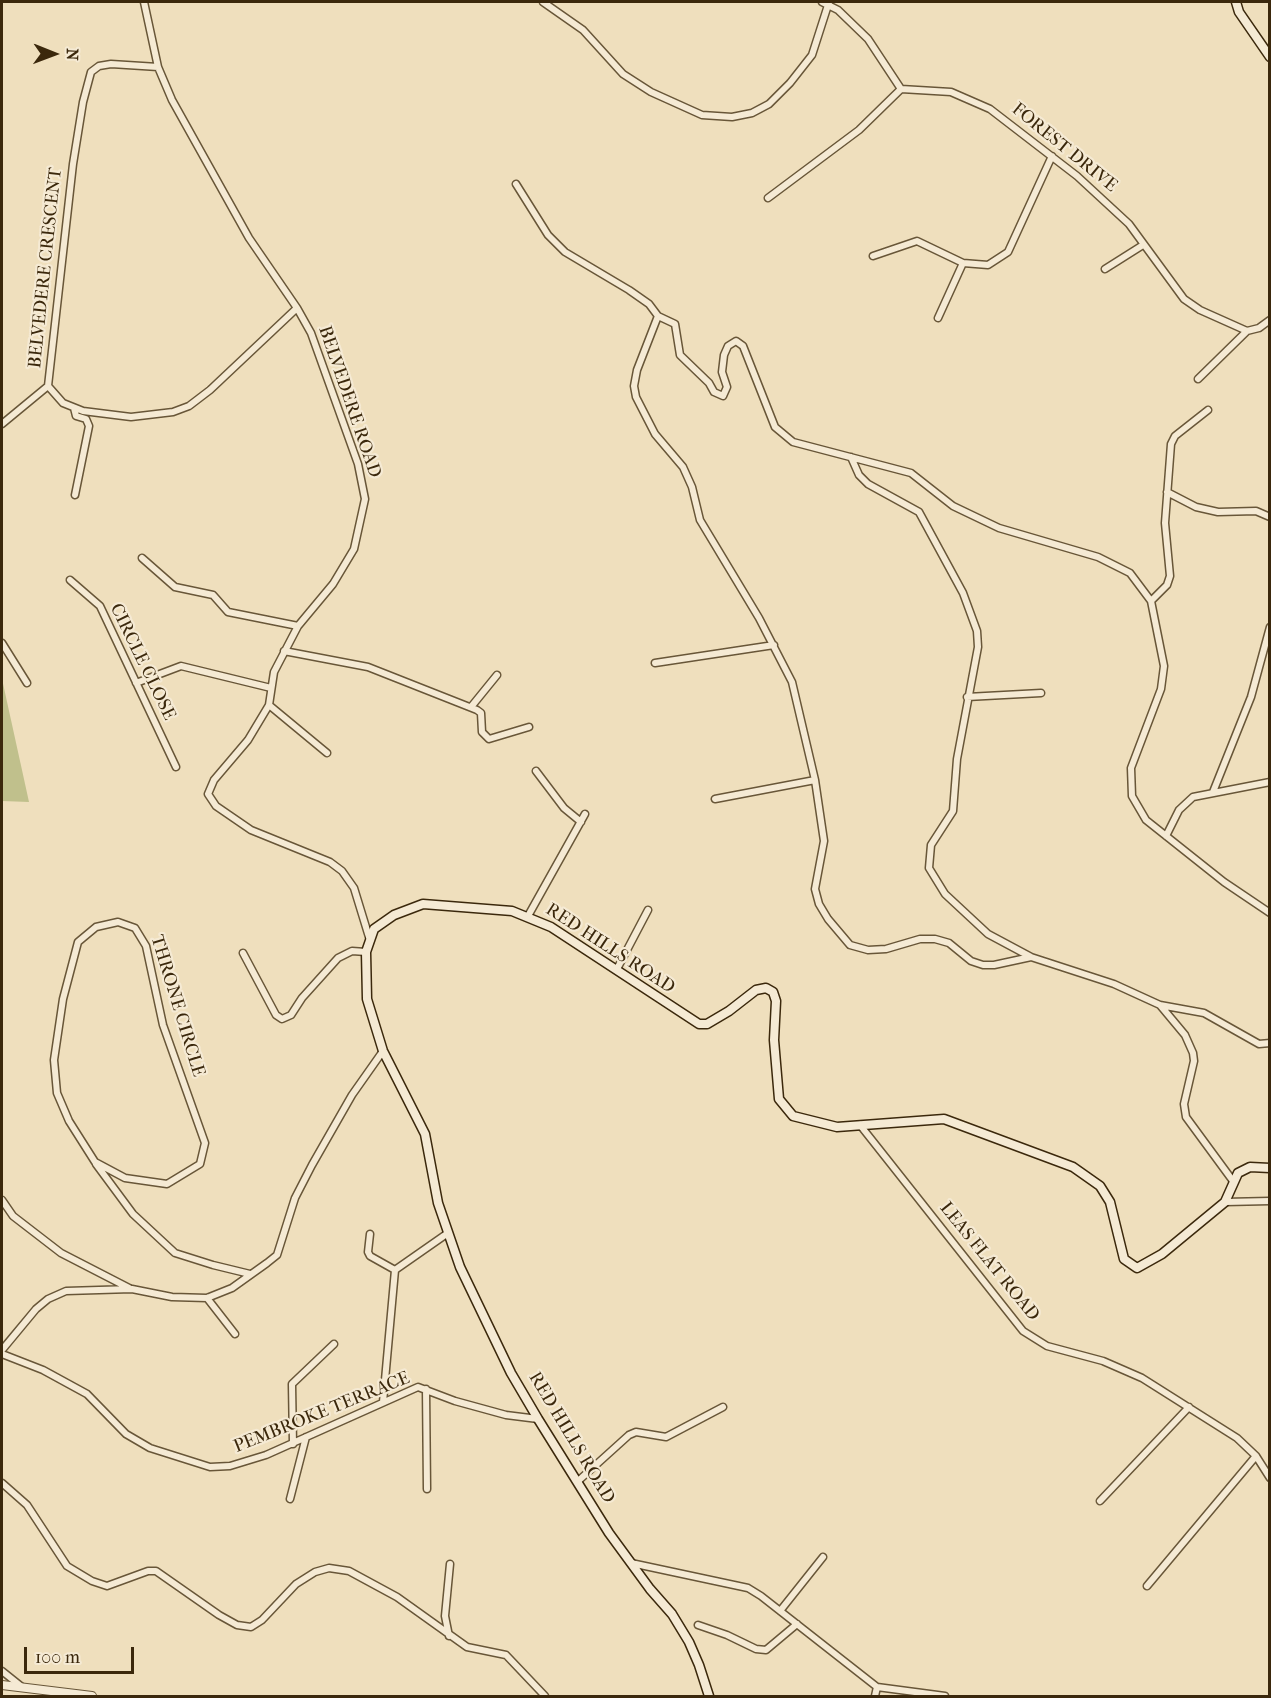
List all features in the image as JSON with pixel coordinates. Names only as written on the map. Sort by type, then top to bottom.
[{"type":"main road","points":[[1236,2],[1239,12],[1269,57]]},
{"type":"main road","name":"RED HILLS ROAD","points":[[709,1696],[689,1642],[672,1614],[630,1563],[538,1419],[511,1373],[460,1267],[438,1203],[425,1134],[384,1051],[367,999],[366,952],[369,937],[380,924],[394,915],[423,904],[488,907],[528,916],[551,927],[699,1024],[707,1024],[729,1011],[756,990],[766,988],[773,993],[776,1001],[777,1087],[779,1099],[786,1111],[800,1119],[837,1127],[944,1119],[1073,1167],[1100,1186],[1110,1202],[1124,1259],[1137,1268],[1162,1254],[1225,1202],[1233,1181]]},
{"type":"main road","points":[[1233,1181],[1238,1173],[1250,1167],[1269,1168]]},
{"type":"street","name":"BELVEDERE ROAD","points":[[144,2],[158,67],[177,110],[249,238],[297,308],[310,333],[358,464],[365,499],[354,549],[333,584],[298,626],[284,651],[271,688],[269,705],[248,740],[214,780],[208,794],[210,800],[252,830],[330,862],[342,871],[354,888],[369,937]]},
{"type":"street","points":[[543,2],[583,30],[623,75],[651,92],[702,115],[732,117],[752,113],[769,104],[790,83],[812,54],[826,3],[838,9],[868,39],[901,88],[859,130],[768,198]]},
{"type":"street","name":"BELVEDERE CRESCENT","points":[[158,67],[111,64],[99,66],[91,72],[82,102],[73,164],[48,386],[63,403],[104,415],[130,417],[173,412],[189,406],[210,390],[297,308]]},
{"type":"street","name":"FOREST DRIVE","points":[[901,88],[951,92],[990,109],[1106,200],[1129,224],[1184,299],[1200,310],[1247,331]]},
{"type":"street","points":[[873,256],[917,241],[963,263],[988,265],[1008,252],[1052,156]]},
{"type":"street","points":[[516,184],[548,235],[565,252],[629,290],[649,304],[658,316],[675,324],[680,355],[709,382],[714,392],[723,396],[727,387],[722,372],[724,355],[728,346],[736,341],[743,345],[775,428],[793,442],[911,472],[953,506],[999,528],[1119,565],[1136,579],[1151,601],[1164,666],[1161,689],[1131,768],[1130,782],[1138,810],[1146,820],[1224,882],[1269,913]]},
{"type":"street","points":[[1105,269],[1143,246]]},
{"type":"street","points":[[938,318],[963,263]]},
{"type":"street","points":[[658,316],[638,370],[634,386],[636,397],[655,435],[682,467],[692,487],[700,520],[774,645],[799,705],[815,780],[824,841],[815,889],[819,904],[828,919],[850,945],[868,950],[886,950],[920,939],[935,939],[949,944],[971,961],[983,965],[1031,957]]},
{"type":"street","points":[[1198,379],[1247,331],[1259,328],[1269,320]]},
{"type":"street","points":[[2,424],[48,386]]},
{"type":"street","points":[[74,408],[76,416],[86,419],[89,426],[75,495]]},
{"type":"street","points":[[1151,601],[1167,585],[1170,576],[1165,523],[1171,444],[1175,436],[1208,410]]},
{"type":"street","points":[[851,457],[859,475],[868,484],[920,512],[963,593],[977,632],[978,646],[967,697],[953,811],[930,845],[929,868],[945,894],[988,934],[1031,957],[1114,984],[1160,1005],[1204,1013],[1259,1044],[1269,1043]]},
{"type":"street","points":[[1167,492],[1207,510],[1256,511],[1269,517]]},
{"type":"street","points":[[142,558],[175,587],[213,595],[228,612],[298,626]]},
{"type":"street","name":"CIRCLE CLOSE","points":[[70,580],[100,606],[176,766]]},
{"type":"street","points":[[1213,792],[1251,697],[1269,627]]},
{"type":"street","points":[[2,643],[27,682]]},
{"type":"street","points":[[655,663],[774,645]]},
{"type":"street","points":[[284,651],[368,667],[471,707],[481,713],[482,732],[489,739],[529,727]]},
{"type":"street","points":[[136,683],[181,666],[271,688]]},
{"type":"street","points":[[471,707],[497,675]]},
{"type":"street","points":[[967,697],[1041,693]]},
{"type":"street","points":[[269,705],[327,753]]},
{"type":"street","points":[[536,771],[564,808],[581,822]]},
{"type":"street","points":[[715,799],[815,780]]},
{"type":"street","points":[[1166,836],[1184,803],[1213,792],[1269,782]]},
{"type":"street","points":[[528,916],[585,814]]},
{"type":"street","points":[[617,969],[648,910]]},
{"type":"street","name":"THRONE CIRCLE","points":[[94,1162],[125,1178],[167,1184],[200,1164],[205,1143],[163,1025],[146,946],[135,928],[118,922],[96,927],[78,942],[63,999],[54,1060],[57,1093],[69,1121],[94,1162],[133,1214],[175,1253],[250,1274]]},
{"type":"street","points":[[243,953],[276,1015],[282,1019],[291,1015],[302,998],[338,958],[352,951],[366,952]]},
{"type":"street","points":[[1160,1005],[1185,1035],[1193,1053],[1194,1061],[1184,1104],[1186,1117],[1233,1181]]},
{"type":"street","points":[[2,1352],[36,1309],[48,1299],[66,1291],[132,1289],[172,1297],[207,1298],[232,1288],[277,1255],[295,1198],[312,1165],[352,1095],[384,1051]]},
{"type":"street","name":"LEAS FLAT ROAD","points":[[860,1125],[1023,1330],[1047,1346],[1103,1361],[1142,1378],[1237,1438],[1256,1456],[1269,1478]]},
{"type":"street","points":[[2,1200],[14,1215],[61,1253],[132,1289]]},
{"type":"street","points":[[1225,1202],[1269,1201]]},
{"type":"street","points":[[382,1401],[395,1270],[448,1233]]},
{"type":"street","points":[[370,1234],[370,1256],[395,1270]]},
{"type":"street","points":[[207,1298],[235,1334]]},
{"type":"street","points":[[292,1444],[292,1384],[334,1344]]},
{"type":"street","name":"PEMBROKE TERRACE","points":[[2,1352],[43,1370],[87,1394],[126,1434],[150,1448],[210,1467],[230,1466],[292,1444],[382,1401],[418,1387],[455,1401],[506,1415],[538,1419]]},
{"type":"street","points":[[426,1389],[427,1490]]},
{"type":"street","points":[[577,1482],[629,1435],[636,1432],[666,1437],[723,1407]]},
{"type":"street","points":[[1100,1501],[1189,1407]]},
{"type":"street","points":[[290,1499],[306,1437]]},
{"type":"street","points":[[1147,1586],[1256,1456]]},
{"type":"street","points":[[2,1483],[27,1505],[67,1566],[92,1581],[107,1586],[148,1571],[156,1571],[219,1615],[237,1624],[251,1627],[262,1620],[296,1584],[329,1568],[349,1571],[397,1597],[467,1647],[506,1655],[545,1696]]},
{"type":"street","points":[[780,1611],[823,1557]]},
{"type":"street","points":[[630,1563],[748,1588],[877,1688],[945,1696]]},
{"type":"street","points":[[450,1564],[445,1616],[450,1637]]},
{"type":"street","points":[[698,1625],[727,1635],[756,1649],[766,1650],[796,1624]]},
{"type":"street","points":[[2,1671],[22,1687]]},
{"type":"street","points":[[2,1685],[92,1696]]},
{"type":"street","points":[[875,1696],[877,1688]]},
{"type":"green space","points":[[2,679],[29,802],[2,801]]}]
